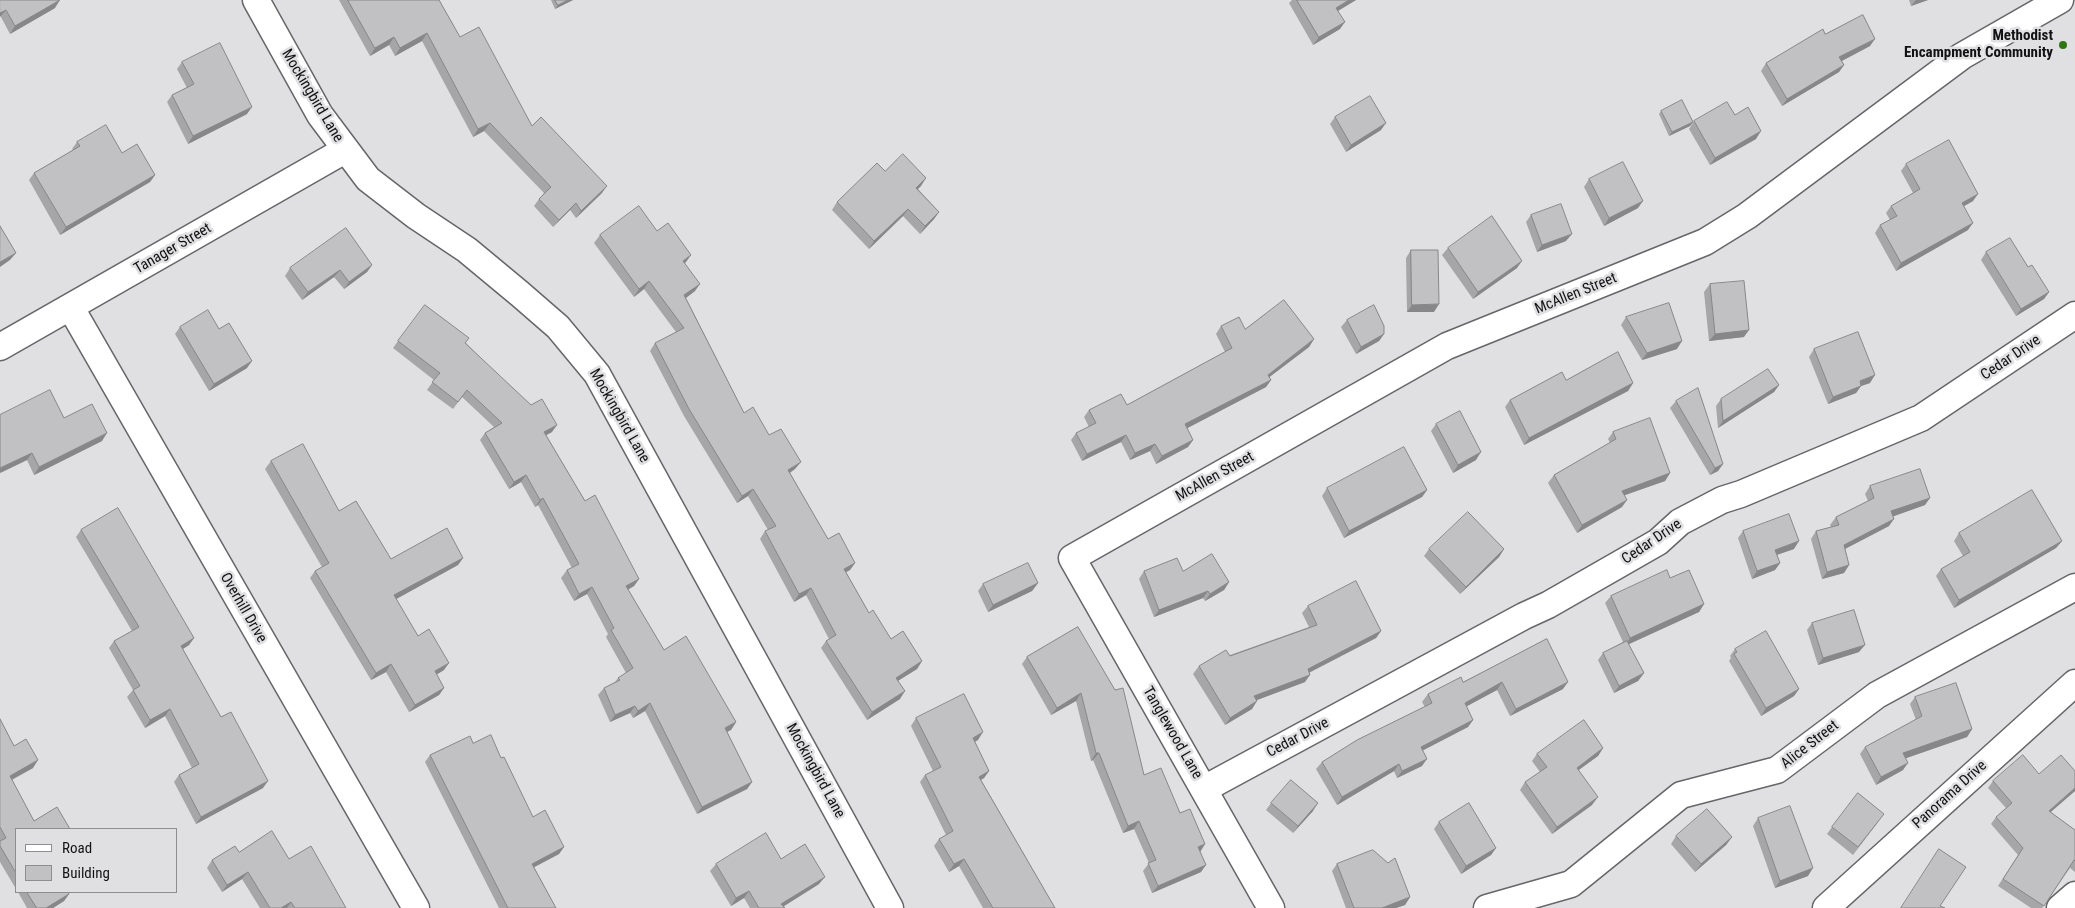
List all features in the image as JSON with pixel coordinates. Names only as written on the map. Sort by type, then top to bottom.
[{"type":"street","name":"Mockingbird Lane","points":[[256,0],[320,115],[368,179],[416,216],[467,250],[558,327],[597,374],[890,908]]},
{"type":"street","name":"McAllen Street","points":[[1072,558],[1447,346],[1706,242],[1747,216],[1962,56],[2060,0]]},
{"type":"street","name":"Tanager Street","points":[[0,347],[345,150]]},
{"type":"street","name":"Overhill Drive","points":[[70,308],[416,908]]},
{"type":"street","name":"Cedar Drive","points":[[1204,789],[1524,616],[1548,605],[1658,542],[1680,522],[1722,500],[1741,494],[1921,418],[2075,315]]},
{"type":"street","name":"Tanglewood Lane","points":[[1072,558],[1271,908]]},
{"type":"street","name":"Alice Street","points":[[1497,907],[1571,884],[1681,795],[1777,770],[1877,695],[2075,587]]},
{"type":"street","name":"Panorama Drive","points":[[1826,908],[2075,683]]},
{"type":"street","points":[[2060,908],[2075,895]]},
{"type":"building","points":[[0,0],[60,0],[15,26],[6,10],[0,13]]},
{"type":"building","points":[[348,0],[439,0],[460,37],[479,27],[532,126],[541,117],[607,186],[581,211],[576,203],[559,220],[539,199],[551,187],[490,123],[478,129],[427,33],[400,48],[394,37],[375,48]]},
{"type":"building","points":[[555,0],[568,0],[558,5]]},
{"type":"building","points":[[1297,0],[1349,0],[1336,8],[1345,22],[1319,37]]},
{"type":"building","points":[[1863,15],[1875,39],[1839,57],[1844,65],[1787,99],[1766,63],[1823,29],[1825,34]]},
{"type":"building","points":[[220,43],[252,107],[193,136],[172,95],[194,84],[182,62]]},
{"type":"building","points":[[1370,96],[1386,123],[1351,145],[1335,117]]},
{"type":"building","points":[[1682,100],[1693,122],[1672,132],[1661,111]]},
{"type":"building","points":[[1727,102],[1735,115],[1748,107],[1761,131],[1715,158],[1694,121]]},
{"type":"building","points":[[106,125],[122,153],[137,144],[155,175],[66,227],[34,173],[80,146],[77,142]]},
{"type":"building","points":[[1949,140],[1978,194],[1962,203],[1973,223],[1901,263],[1880,225],[1897,216],[1891,206],[1920,189],[1906,164]]},
{"type":"building","points":[[903,154],[926,178],[916,188],[939,212],[925,226],[908,209],[874,241],[837,202],[877,163],[885,171]]},
{"type":"building","points":[[1623,162],[1643,201],[1609,218],[1589,179]]},
{"type":"building","points":[[1561,204],[1572,234],[1542,245],[1531,215]]},
{"type":"building","points":[[639,206],[657,231],[668,223],[691,255],[683,261],[700,284],[684,295],[744,413],[753,407],[769,435],[781,429],[801,462],[788,470],[828,539],[839,533],[855,563],[844,569],[869,613],[873,610],[891,639],[903,631],[922,661],[896,678],[905,691],[872,712],[826,641],[836,635],[811,588],[799,594],[765,531],[776,526],[753,489],[742,496],[689,409],[655,343],[684,328],[649,281],[639,289],[600,235]]},
{"type":"building","points":[[1492,216],[1522,261],[1478,292],[1448,248]]},
{"type":"building","points":[[0,226],[16,253],[0,262]]},
{"type":"building","points":[[346,228],[372,265],[349,282],[340,270],[308,292],[290,268]]},
{"type":"building","points":[[2010,238],[2028,267],[2032,265],[2049,292],[2021,309],[1986,252]]},
{"type":"building","points":[[1411,250],[1438,250],[1439,304],[1412,305]]},
{"type":"building","points":[[1744,281],[1749,330],[1715,334],[1710,284]]},
{"type":"building","points":[[1284,300],[1314,339],[1268,375],[1271,380],[1185,424],[1193,440],[1162,456],[1155,444],[1135,453],[1126,435],[1087,454],[1076,433],[1096,423],[1089,410],[1121,394],[1127,405],[1232,348],[1221,326],[1239,317],[1245,329]]},
{"type":"building","points":[[1669,303],[1682,341],[1647,353],[1626,317]]},
{"type":"building","points":[[425,305],[469,338],[465,343],[531,405],[542,399],[557,425],[544,432],[585,501],[595,495],[639,579],[626,586],[664,650],[686,636],[736,722],[725,728],[752,782],[702,807],[650,703],[638,711],[635,706],[615,715],[604,688],[620,680],[618,678],[633,668],[611,630],[614,628],[592,587],[579,594],[567,570],[579,564],[543,498],[540,500],[526,475],[514,482],[485,433],[502,423],[467,390],[458,402],[432,382],[440,373],[398,341]]},
{"type":"building","points":[[1374,305],[1384,326],[1384,334],[1361,347],[1347,320]]},
{"type":"building","points":[[208,310],[219,329],[229,323],[252,361],[214,384],[180,327]]},
{"type":"building","points":[[1858,332],[1875,375],[1860,381],[1861,386],[1833,397],[1814,349]]},
{"type":"building","points":[[1618,352],[1633,383],[1529,438],[1510,400],[1562,372],[1566,380]]},
{"type":"building","points":[[1768,369],[1779,385],[1723,421],[1721,399]]},
{"type":"building","points":[[1698,388],[1723,464],[1715,468],[1676,401]]},
{"type":"building","points":[[50,390],[64,418],[92,404],[107,433],[39,467],[32,453],[0,468],[0,415]]},
{"type":"building","points":[[1460,411],[1481,452],[1458,465],[1436,424]]},
{"type":"building","points":[[1650,418],[1670,473],[1622,491],[1627,500],[1582,525],[1554,475],[1616,439],[1613,432]]},
{"type":"building","points":[[303,444],[339,511],[356,501],[391,559],[447,528],[463,558],[394,595],[418,636],[429,629],[449,663],[435,671],[444,688],[415,705],[391,664],[376,673],[315,571],[329,563],[271,461]]},
{"type":"building","points":[[1404,447],[1427,490],[1349,531],[1327,488]]},
{"type":"building","points":[[1920,469],[1930,498],[1891,511],[1894,519],[1844,545],[1849,565],[1827,572],[1816,531],[1839,525],[1836,517],[1874,498],[1870,486]]},
{"type":"building","points":[[2032,490],[2062,541],[1959,600],[1941,569],[1970,552],[1959,533]]},
{"type":"building","points":[[118,508],[194,638],[181,646],[221,717],[231,712],[268,781],[201,817],[179,775],[199,764],[170,709],[150,720],[133,690],[140,686],[114,641],[139,627],[81,530]]},
{"type":"building","points":[[1468,512],[1504,549],[1466,587],[1429,549]]},
{"type":"building","points":[[1789,514],[1799,541],[1775,550],[1780,563],[1757,571],[1743,531]]},
{"type":"building","points":[[1212,554],[1229,582],[1210,594],[1208,591],[1159,610],[1144,571],[1177,558],[1183,571]]},
{"type":"building","points":[[1028,563],[1038,583],[993,605],[983,584]]},
{"type":"building","points":[[1667,570],[1670,578],[1689,570],[1704,604],[1630,638],[1611,596]]},
{"type":"building","points":[[1356,581],[1381,631],[1308,669],[1310,675],[1254,696],[1257,701],[1230,718],[1199,666],[1226,650],[1230,656],[1317,625],[1308,606]]},
{"type":"building","points":[[1854,610],[1865,645],[1823,658],[1812,623]]},
{"type":"building","points":[[1078,627],[1115,690],[1123,688],[1144,775],[1161,768],[1180,813],[1190,809],[1205,844],[1198,847],[1206,865],[1158,886],[1148,863],[1156,860],[1139,821],[1128,826],[1099,753],[1096,753],[1081,693],[1057,708],[1027,657]]},
{"type":"building","points":[[1766,631],[1799,689],[1766,708],[1734,654],[1737,652],[1735,649]]},
{"type":"building","points":[[1547,639],[1568,682],[1516,709],[1502,682],[1465,703],[1473,720],[1421,747],[1427,759],[1402,771],[1399,764],[1342,797],[1322,762],[1357,740],[1432,703],[1428,694],[1461,677],[1463,682]]},
{"type":"building","points":[[1627,641],[1644,673],[1619,686],[1603,653]]},
{"type":"building","points":[[1956,683],[1972,729],[1903,753],[1908,763],[1881,777],[1865,747],[1922,716],[1915,697]]},
{"type":"building","points":[[964,694],[983,732],[973,738],[989,771],[979,777],[1055,908],[993,908],[964,859],[954,864],[939,839],[953,831],[925,775],[941,767],[916,718]]},
{"type":"building","points":[[0,719],[14,746],[26,739],[38,760],[10,776],[34,821],[57,807],[69,828],[15,828],[15,871],[0,846],[0,841],[6,838],[0,827]]},
{"type":"building","points":[[1584,720],[1603,748],[1577,768],[1598,797],[1557,827],[1525,782],[1547,767],[1537,754]]},
{"type":"building","points":[[491,735],[501,758],[504,757],[533,817],[545,810],[564,847],[532,864],[556,908],[508,908],[430,755],[470,736],[473,743]]},
{"type":"building","points":[[2023,755],[2039,774],[2061,755],[2075,771],[2075,788],[2049,811],[2075,830],[2075,861],[2044,906],[2003,879],[2023,848],[1996,817],[2012,803],[1993,781]]},
{"type":"building","points":[[1291,780],[1318,803],[1298,826],[1271,803]]},
{"type":"building","points":[[1858,793],[1884,814],[1858,847],[1832,827]]},
{"type":"building","points":[[1469,803],[1496,848],[1466,866],[1439,822]]},
{"type":"building","points":[[1790,806],[1813,868],[1780,881],[1758,818]]},
{"type":"building","points":[[1707,809],[1732,837],[1701,864],[1676,836]]},
{"type":"building","points":[[272,831],[289,859],[311,846],[346,908],[295,908],[291,902],[281,908],[270,908],[248,872],[227,885],[212,860],[235,846],[239,852]]},
{"type":"building","points":[[766,833],[781,859],[805,844],[825,877],[781,904],[785,908],[759,908],[749,891],[736,898],[716,864]]},
{"type":"building","points":[[1939,849],[1966,867],[1940,906],[1945,908],[1901,908]]},
{"type":"building","points":[[1373,850],[1388,863],[1395,858],[1410,897],[1382,908],[1354,908],[1337,864]]},
{"type":"building","points":[[28,893],[69,894],[46,908],[37,908]]},
{"type":"place","name":"Methodist Encampment Community","points":[[2063,45]]}]
